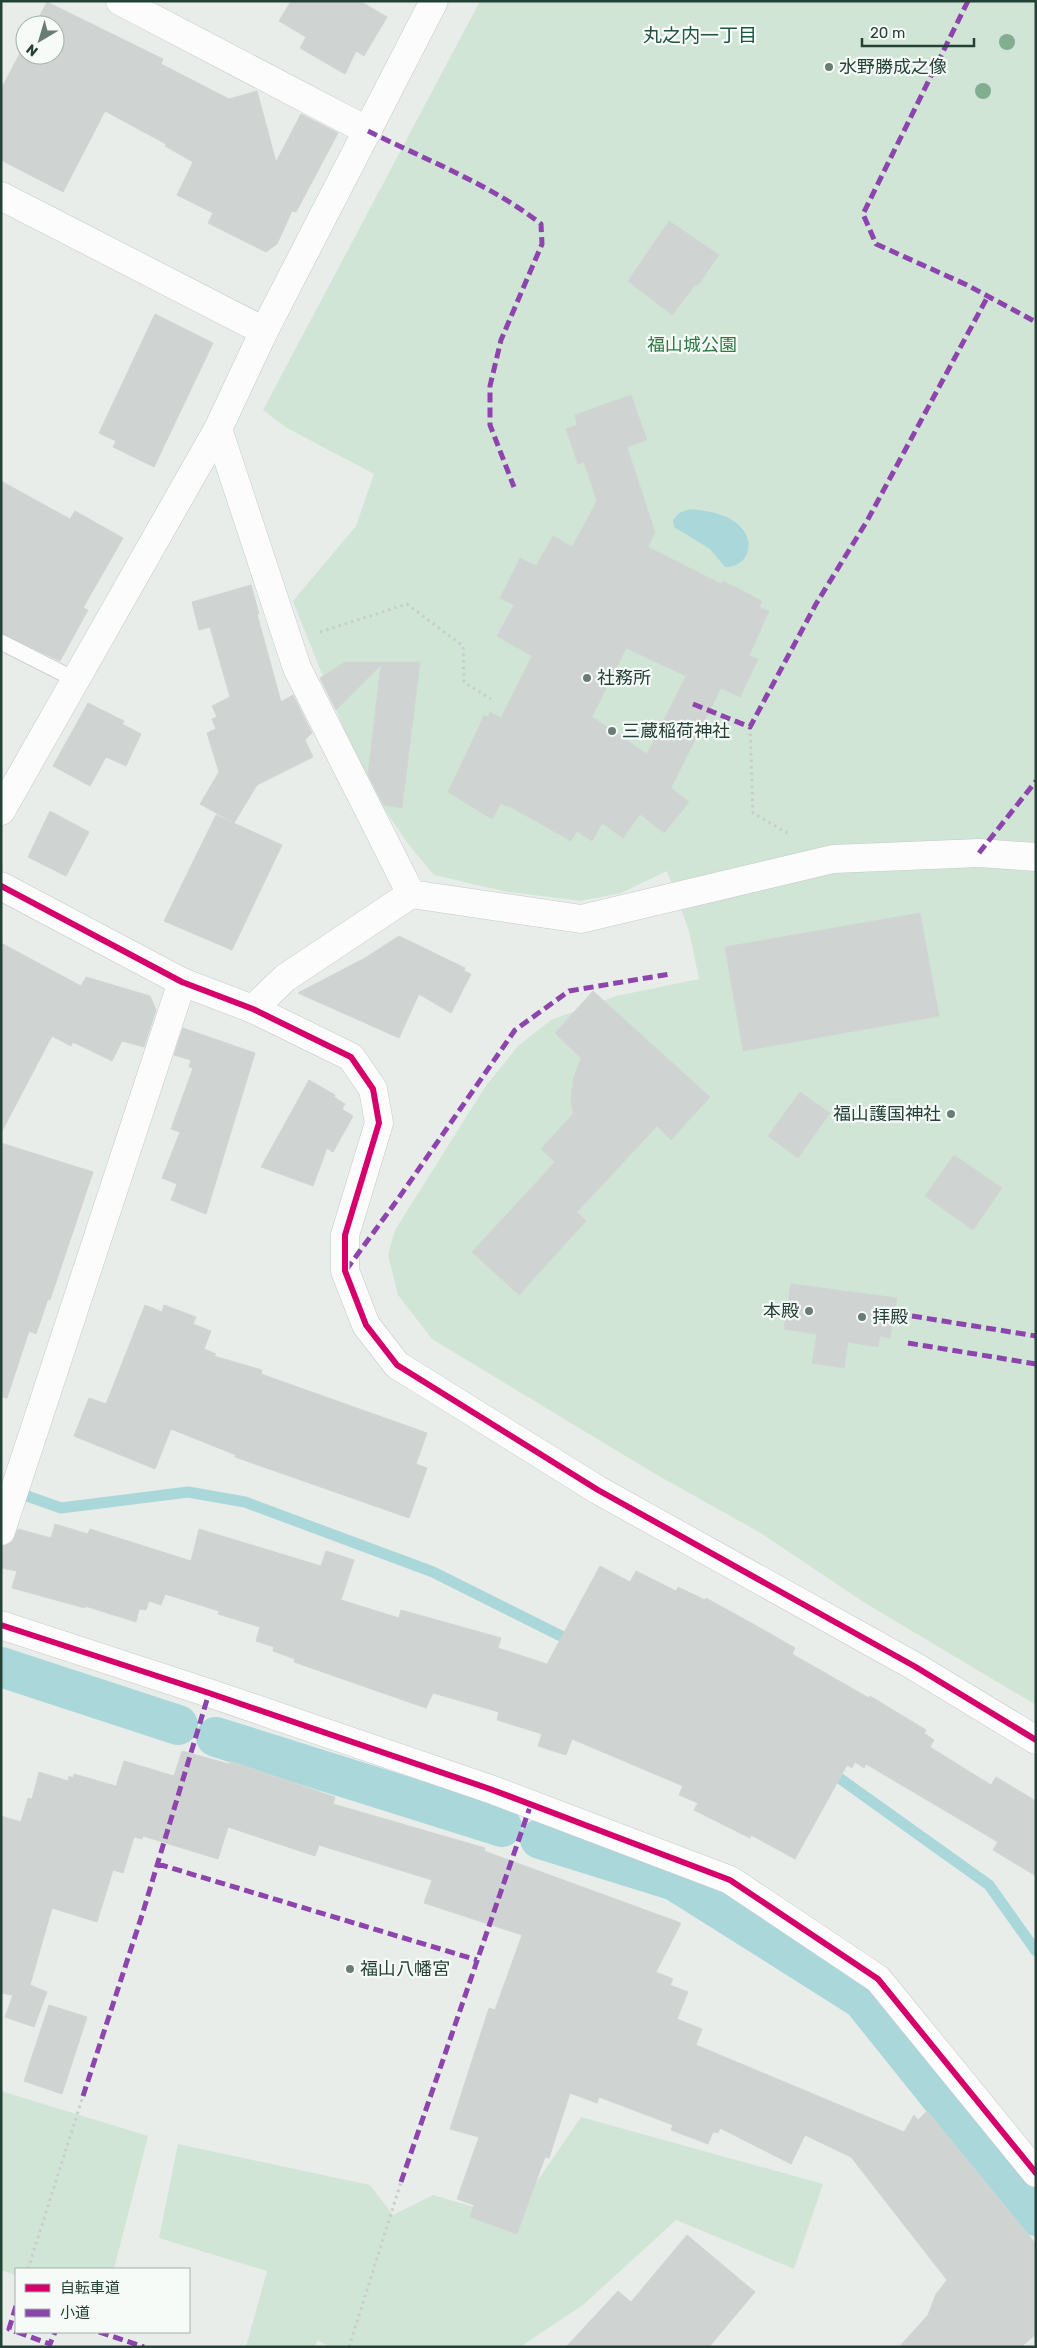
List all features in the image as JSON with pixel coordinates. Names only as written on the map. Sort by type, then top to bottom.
[{"type":"street","points":[[120,1],[368,131]]},
{"type":"street","points":[[1,811],[218,428],[264,331],[434,1]]},
{"type":"street","points":[[1,196],[264,331]]},
{"type":"street","points":[[218,428],[297,668],[411,894]]},
{"type":"street","points":[[253,1009],[285,978],[411,894],[581,919],[833,859],[979,854],[1036,857]]},
{"type":"street","points":[[1,886],[182,982],[253,1009],[351,1058],[372,1089],[380,1123],[345,1236],[345,1271],[366,1325],[397,1365],[598,1490],[914,1666],[1036,1740]]},
{"type":"street","points":[[1,1531],[182,982]]},
{"type":"street","points":[[1,1625],[209,1693],[490,1789],[730,1880],[878,1979],[1036,2173]]},
{"type":"lane","points":[[1,642],[76,680]]},
{"type":"path","points":[[289,642],[407,604],[463,646],[464,682],[491,699]]},
{"type":"path","points":[[750,728],[753,813],[833,859]]},
{"type":"path","points":[[28,2268],[83,2096]]},
{"type":"path","points":[[349,2347],[401,2182]]},
{"type":"green space","name":"福山城公園","points":[[480,1],[1036,1],[1036,1705],[865,1603],[759,1532],[657,1475],[432,1339],[398,1295],[388,1255],[395,1230],[485,1087],[518,1046],[551,1020],[616,996],[699,979],[689,931],[667,871],[621,893],[580,901],[503,891],[434,875],[408,844],[372,791],[352,750],[293,601],[356,526],[374,474],[287,428],[263,410]]},
{"type":"green space","points":[[1,2091],[148,2136],[114,2268],[15,2268],[15,2275],[1,2270]]},
{"type":"green space","points":[[581,2117],[823,2184],[794,2269],[676,2220],[583,2305],[520,2347],[329,2347],[318,2340],[314,2347],[246,2347],[267,2271],[159,2238],[178,2144],[370,2185],[393,2215],[433,2195],[512,2218]]},
{"type":"water","points":[[690,509],[720,514],[739,525],[747,537],[748,544],[748,550],[743,560],[738,564],[725,567],[710,549],[674,527],[673,520],[679,513]]},
{"type":"building","points":[[291,1],[360,1],[387,17],[364,56],[356,51],[345,74],[300,48],[306,37],[279,21]]},
{"type":"building","points":[[47,2],[163,59],[161,64],[229,99],[257,91],[276,162],[301,114],[338,133],[296,212],[292,211],[277,244],[266,252],[208,223],[213,213],[177,195],[193,162],[165,146],[166,144],[105,111],[63,192],[1,160],[1,89],[15,63],[15,65],[65,65],[65,15],[40,15]]},
{"type":"building","points":[[669,221],[719,255],[698,285],[696,284],[672,315],[628,281]]},
{"type":"building","points":[[155,314],[213,343],[154,467],[113,447],[116,441],[99,433]]},
{"type":"building","points":[[631,395],[647,440],[627,447],[655,532],[648,547],[721,584],[723,581],[762,601],[759,607],[769,611],[749,656],[758,659],[740,697],[721,688],[671,788],[689,802],[664,833],[640,814],[623,838],[602,823],[592,841],[577,831],[571,841],[509,806],[501,803],[492,819],[448,792],[484,716],[488,717],[490,712],[501,718],[532,656],[497,636],[514,605],[500,598],[520,558],[536,566],[553,536],[572,547],[597,501],[584,462],[578,464],[566,429],[577,425],[575,415]],"holes":[[[626,648],[686,676],[647,754],[592,717]]]},
{"type":"building","points":[[1,481],[70,519],[75,511],[123,538],[83,608],[88,610],[60,661],[1,633]]},
{"type":"building","points":[[251,585],[281,702],[293,695],[312,733],[305,740],[313,757],[257,785],[234,823],[200,804],[219,772],[207,733],[216,729],[212,719],[217,717],[212,706],[230,697],[210,627],[199,630],[192,602]]},
{"type":"building","points":[[345,662],[420,662],[402,808],[384,805],[368,774],[381,665],[336,710],[320,678]]},
{"type":"building","points":[[88,703],[124,721],[122,724],[141,734],[126,766],[106,757],[90,786],[53,766]]},
{"type":"building","points":[[50,811],[89,832],[66,876],[28,857]]},
{"type":"building","points":[[216,815],[282,845],[232,950],[164,921]]},
{"type":"building","points":[[920,913],[939,1016],[743,1051],[725,947]]},
{"type":"building","points":[[399,936],[465,968],[464,971],[471,974],[451,1013],[419,994],[399,1038],[298,993],[365,958]]},
{"type":"building","points":[[1,943],[81,986],[86,977],[150,996],[156,1010],[144,1047],[122,1041],[112,1061],[73,1042],[71,1046],[52,1036],[1,1133]]},
{"type":"building","points":[[593,991],[710,1097],[671,1140],[657,1126],[577,1212],[586,1221],[519,1295],[472,1252],[555,1162],[541,1149],[573,1114],[571,1098],[573,1080],[581,1058],[555,1033]]},
{"type":"building","points":[[183,1028],[255,1053],[206,1214],[171,1200],[177,1184],[162,1178],[180,1132],[171,1129],[193,1068],[189,1067],[191,1060],[174,1055]]},
{"type":"building","points":[[309,1080],[335,1095],[334,1097],[345,1104],[342,1109],[353,1116],[333,1152],[327,1148],[313,1186],[261,1167]]},
{"type":"building","points":[[800,1092],[830,1113],[798,1158],[768,1136]]},
{"type":"building","points":[[1,1143],[93,1172],[50,1300],[48,1299],[36,1334],[29,1331],[7,1398],[1,1397]]},
{"type":"building","points":[[954,1155],[1002,1188],[973,1230],[925,1196]]},
{"type":"building","points":[[791,1284],[897,1298],[890,1338],[880,1336],[878,1347],[848,1342],[844,1368],[812,1363],[817,1334],[784,1329]]},
{"type":"building","points":[[145,1305],[162,1312],[164,1305],[196,1317],[193,1324],[211,1331],[204,1349],[216,1354],[214,1356],[262,1370],[261,1374],[427,1433],[416,1464],[427,1468],[409,1518],[235,1457],[236,1455],[171,1429],[155,1469],[74,1436],[89,1398],[106,1404]]},
{"type":"building","points":[[55,1524],[88,1534],[90,1529],[191,1561],[199,1529],[321,1566],[326,1551],[354,1560],[341,1600],[399,1618],[401,1610],[501,1638],[498,1648],[547,1664],[600,1566],[630,1582],[636,1571],[676,1591],[678,1587],[705,1600],[706,1598],[762,1629],[795,1648],[792,1654],[869,1698],[870,1696],[926,1730],[924,1733],[934,1740],[930,1747],[991,1785],[996,1777],[1036,1801],[1036,1876],[993,1850],[998,1842],[866,1764],[864,1768],[855,1762],[852,1768],[847,1765],[795,1859],[751,1835],[750,1838],[694,1810],[698,1803],[679,1795],[683,1786],[572,1739],[566,1755],[538,1746],[542,1734],[497,1720],[499,1712],[433,1693],[426,1708],[294,1662],[295,1659],[273,1651],[274,1647],[256,1641],[260,1627],[218,1614],[219,1611],[165,1594],[161,1605],[149,1601],[146,1610],[139,1609],[136,1622],[85,1606],[85,1608],[12,1588],[17,1571],[1,1568],[1,1546],[12,1542],[18,1529],[51,1538]]},
{"type":"building","points":[[182,1751],[229,1764],[230,1761],[335,1797],[333,1804],[485,1848],[484,1851],[681,1923],[656,1972],[673,1979],[670,1985],[688,1992],[677,2019],[702,2029],[696,2045],[904,2132],[914,2115],[918,2120],[927,2111],[1036,2244],[1036,2334],[1021,2347],[899,2347],[928,2315],[936,2294],[947,2280],[851,2157],[805,2135],[791,2164],[720,2128],[718,2133],[713,2132],[708,2144],[671,2130],[673,2125],[599,2097],[597,2103],[570,2093],[549,2158],[545,2157],[517,2234],[470,2217],[474,2205],[457,2199],[479,2137],[450,2129],[489,2008],[495,2010],[522,1935],[424,1903],[432,1880],[319,1845],[315,1856],[228,1827],[218,1859],[143,1836],[142,1839],[134,1837],[123,1873],[113,1870],[97,1922],[52,1908],[30,1985],[47,1992],[34,2027],[5,2017],[13,1995],[1,1993],[1,1816],[21,1822],[28,1798],[32,1799],[39,1772],[68,1781],[69,1776],[73,1778],[74,1774],[116,1786],[124,1761],[174,1776]]},
{"type":"building","points":[[49,2005],[87,2017],[62,2094],[24,2081]]},
{"type":"building","points":[[687,2235],[755,2292],[709,2347],[566,2347],[618,2291],[631,2302]]},
{"type":"waterway","points":[[13,1491],[61,1508],[188,1492],[245,1502],[433,1572],[575,1643]]},
{"type":"waterway","points":[[1,1667],[178,1725]]},
{"type":"waterway","points":[[216,1737],[502,1827]]},
{"type":"waterway","points":[[828,1770],[989,1885],[1036,1951]]},
{"type":"waterway","points":[[540,1839],[675,1881],[862,1999],[1036,2216]]},
{"type":"marked path","points":[[968,1],[863,214],[876,244],[967,285],[1036,322]]},
{"type":"marked path","points":[[368,131],[457,173],[501,197],[541,224],[542,244],[501,340],[490,386],[490,425],[514,487]]},
{"type":"marked path","points":[[693,704],[750,727],[816,604],[867,521],[988,296]]},
{"type":"marked path","points":[[979,853],[1036,781]]},
{"type":"marked path","points":[[346,1270],[398,1199],[515,1030],[569,991],[670,974]]},
{"type":"marked path","points":[[912,1316],[1036,1336]]},
{"type":"marked path","points":[[908,1343],[1036,1364]]},
{"type":"marked path","points":[[83,2096],[143,1912],[209,1693]]},
{"type":"marked path","points":[[401,2182],[531,1804]]},
{"type":"marked path","points":[[158,1864],[477,1960]]},
{"type":"marked path","points":[[15,2309],[9,2329],[15,2332]]},
{"type":"marked path","points":[[20,2333],[50,2344],[55,2333]]},
{"type":"marked path","points":[[102,2333],[144,2347]]},
{"type":"cycle path","points":[[1,886],[182,982],[253,1009],[351,1057],[373,1089],[379,1123],[345,1235],[345,1271],[366,1325],[397,1365],[598,1490],[914,1666],[1036,1740]]},
{"type":"cycle path","points":[[1,1625],[209,1693],[490,1789],[730,1880],[878,1979],[1036,2173]]},
{"type":"place","name":"水野勝成之像","points":[[829,67]]},
{"type":"place","name":"社務所","points":[[587,678]]},
{"type":"place","name":"三蔵稲荷神社","points":[[612,731]]},
{"type":"place","name":"福山護国神社","points":[[951,1114]]},
{"type":"place","name":"本殿","points":[[809,1311]]},
{"type":"place","name":"拝殿","points":[[862,1317]]},
{"type":"place","name":"福山八幡宮","points":[[350,1969]]},
{"type":"district","name":"丸之内一丁目","points":[[700,35]]}]
